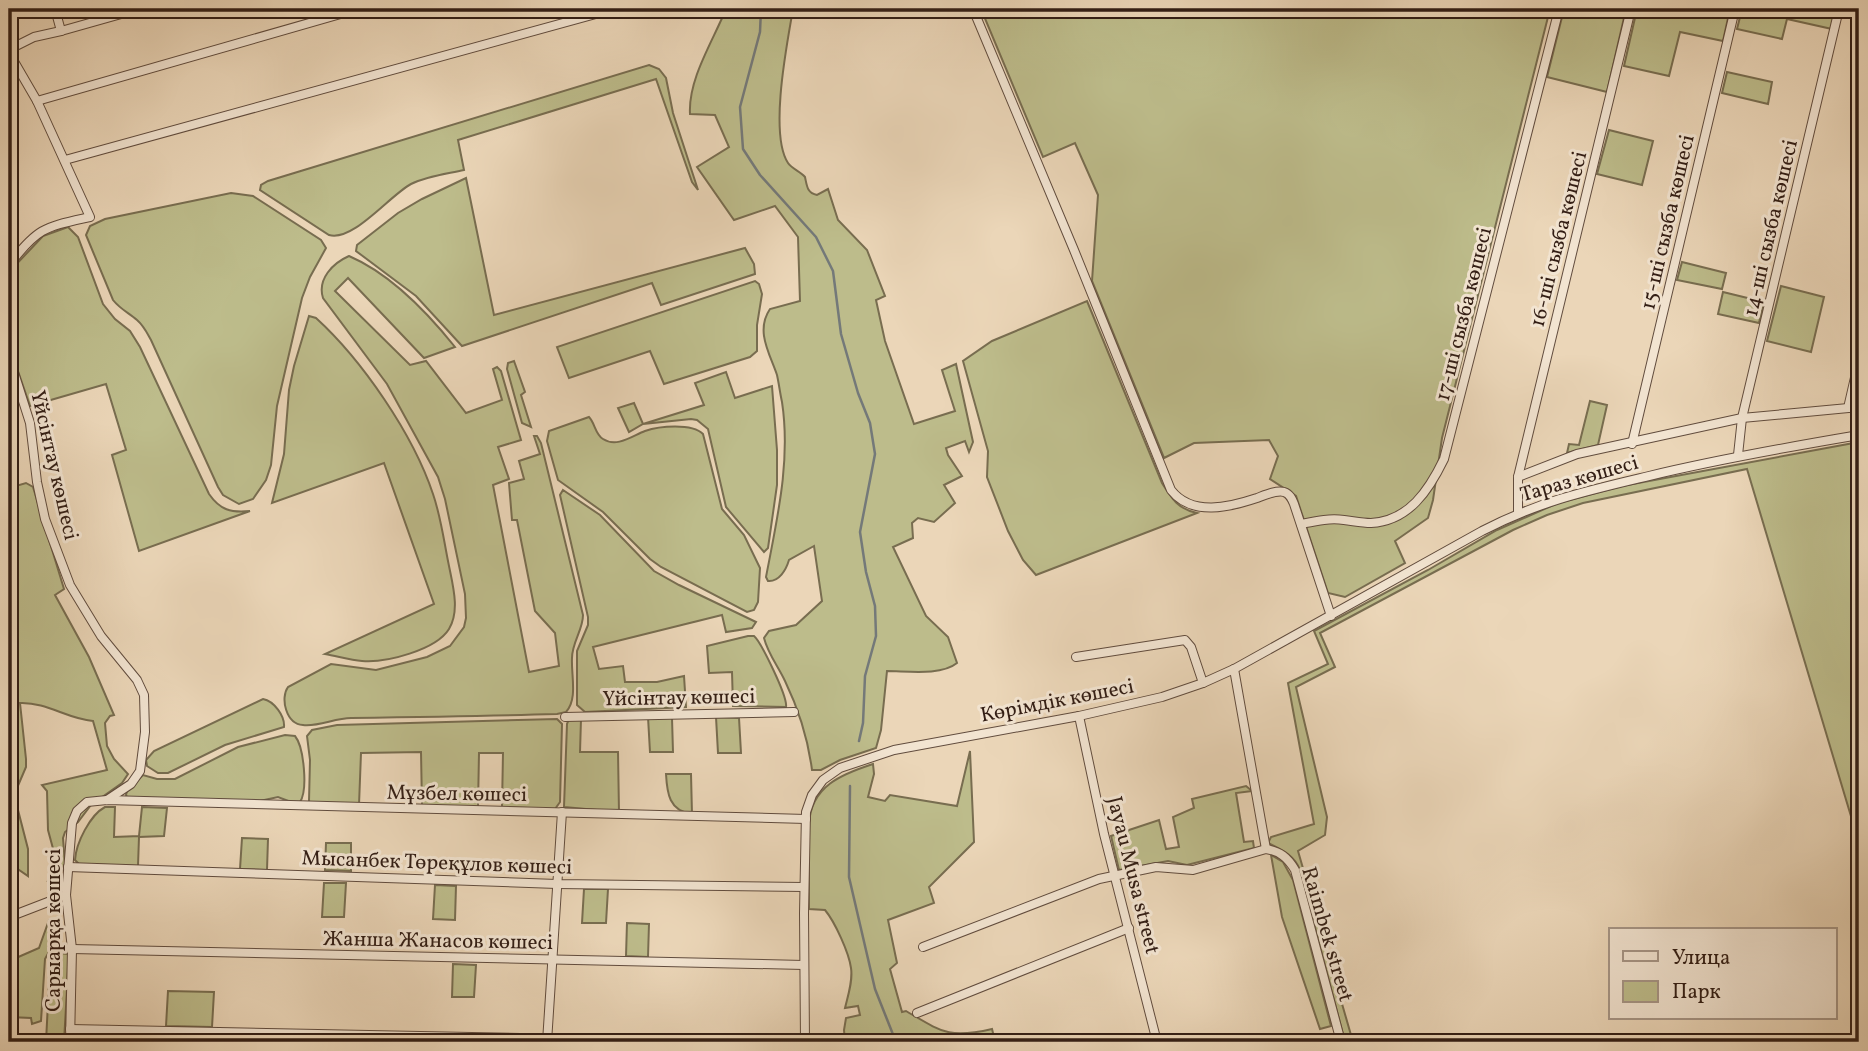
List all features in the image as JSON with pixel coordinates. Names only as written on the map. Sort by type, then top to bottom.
[{"type":"street","points":[[55,9],[61,31]]},
{"type":"street","points":[[9,265],[29,240],[41,230],[90,217],[10,49],[34,37],[139,9]]},
{"type":"street","points":[[37,101],[358,9]]},
{"type":"street","points":[[65,160],[614,9]]},
{"type":"street","points":[[973,9],[1171,490],[1186,503],[1200,507],[1233,505],[1274,492],[1284,492],[1292,498],[1331,616]]},
{"type":"street","name":"17-ші сызба көшесі","points":[[1301,524],[1331,519],[1370,523],[1386,521],[1414,505],[1433,482],[1444,459],[1559,9]]},
{"type":"street","name":"16-ші сызба көшесі","points":[[1518,513],[1518,477],[1631,9]]},
{"type":"street","name":"15-ші сызба көшесі","points":[[1632,444],[1735,9]]},
{"type":"street","name":"14-ші сызба көшесі","points":[[1738,455],[1742,418],[1839,9]]},
{"type":"street","name":"Үйсінтау көшесі","points":[[9,357],[30,423],[37,482],[46,519],[70,585],[101,636],[137,680],[144,695],[145,732],[141,767],[131,784],[107,800]]},
{"type":"street","points":[[1848,408],[1859,360]]},
{"type":"street","points":[[1518,477],[1577,454],[1742,418],[1859,407]]},
{"type":"street","name":"Тараз көшесі","points":[[1331,616],[1518,513],[1581,491],[1738,455],[1859,435]]},
{"type":"street","name":"Көрімдік көшесі","points":[[806,815],[812,795],[823,780],[847,765],[894,750],[1079,716],[1162,697],[1234,669],[1331,616]]},
{"type":"street","points":[[1076,657],[1185,640],[1190,644],[1203,683]]},
{"type":"street","points":[[923,947],[1099,879],[1156,867],[1193,870],[1266,849],[1234,669]]},
{"type":"street","name":"Үйсінтау көшесі","points":[[565,716],[794,712]]},
{"type":"street","name":"Jayau Musa street","points":[[1079,716],[1156,1042]]},
{"type":"street","points":[[805,1042],[806,790]]},
{"type":"street","name":"Мұзбел көшесі","points":[[107,800],[562,813],[806,815]]},
{"type":"street","name":"Сарыарқа көшесі","points":[[70,1042],[72,949],[66,895],[72,823],[77,811],[88,802],[107,800]]},
{"type":"street","points":[[547,1040],[562,813]]},
{"type":"street","name":"Raimbek street","points":[[1266,849],[1283,855],[1295,870],[1340,1042]]},
{"type":"street","name":"Мысанбек Төреқұлов көшесі","points":[[68,867],[557,884],[804,887]]},
{"type":"street","points":[[9,917],[66,895]]},
{"type":"street","points":[[917,1013],[1129,928]]},
{"type":"street","name":"Жанша Жанасов көшесі","points":[[72,949],[804,965]]},
{"type":"street","points":[[70,1029],[723,1042]]},
{"type":"green space","points":[[726,9],[793,9],[780,111],[780,132],[788,163],[805,177],[811,193],[817,195],[828,189],[838,220],[867,250],[885,296],[876,300],[885,341],[914,424],[955,411],[942,370],[956,364],[973,442],[969,452],[965,441],[946,448],[962,476],[944,485],[955,503],[934,522],[918,518],[912,523],[913,538],[893,547],[926,616],[948,637],[957,663],[942,670],[887,671],[881,730],[876,748],[840,760],[821,770],[812,770],[799,714],[764,638],[769,631],[796,625],[822,601],[814,546],[789,560],[776,580],[768,581],[766,577],[782,490],[785,446],[782,402],[777,375],[765,342],[764,326],[770,309],[800,301],[798,237],[775,206],[734,220],[697,167],[729,147],[715,115],[690,114],[690,101],[697,74]]},
{"type":"green space","points":[[981,9],[1550,9],[1442,438],[1428,518],[1395,541],[1405,563],[1345,597],[1328,593],[1296,496],[1270,479],[1278,456],[1269,440],[1194,443],[1164,458],[1092,281],[1098,195],[1075,143],[1043,157]]},
{"type":"green space","points":[[1564,9],[1626,9],[1607,92],[1547,77]]},
{"type":"green space","points":[[1637,9],[1730,9],[1723,41],[1680,32],[1669,76],[1624,66]]},
{"type":"green space","points":[[1742,9],[1837,9],[1832,29],[1787,19],[1782,39],[1737,29]]},
{"type":"green space","points":[[649,65],[659,69],[666,78],[673,113],[698,190],[692,182],[656,79],[458,140],[464,170],[411,184],[360,225],[339,235],[329,235],[260,190],[261,185],[268,181]]},
{"type":"green space","points":[[1727,72],[1772,82],[1768,104],[1722,93]]},
{"type":"green space","points":[[1609,130],[1653,141],[1642,185],[1597,174]]},
{"type":"green space","points":[[466,178],[494,315],[745,248],[754,264],[755,274],[661,305],[652,283],[462,346],[416,296],[356,251],[357,245],[398,213]]},
{"type":"green space","points":[[231,193],[253,196],[321,240],[326,248],[302,298],[277,406],[271,465],[266,480],[253,499],[239,504],[223,495],[218,487],[151,340],[139,322],[113,300],[86,235],[90,226],[105,219]]},
{"type":"green space","points":[[68,227],[78,237],[103,304],[115,319],[130,331],[140,347],[209,494],[217,504],[226,509],[250,511],[139,551],[112,455],[126,450],[106,384],[30,406],[9,345],[9,272],[43,236]]},
{"type":"green space","points":[[349,256],[394,283],[455,347],[424,358],[348,278],[335,291],[410,365],[426,361],[466,413],[502,400],[493,369],[497,367],[501,371],[521,440],[498,447],[509,479],[493,485],[529,672],[559,666],[555,633],[535,611],[517,520],[512,520],[509,483],[524,479],[519,461],[540,454],[534,436],[537,436],[541,443],[583,615],[572,652],[573,694],[566,712],[351,718],[303,725],[292,720],[286,710],[285,697],[288,687],[331,664],[376,670],[427,657],[450,646],[464,627],[466,618],[465,594],[438,477],[387,384],[323,298],[324,278],[337,263]]},
{"type":"green space","points":[[1682,262],[1726,273],[1722,289],[1677,280]]},
{"type":"green space","points":[[755,281],[762,294],[757,325],[757,351],[750,357],[664,384],[650,351],[569,378],[557,347]]},
{"type":"green space","points":[[1781,286],[1824,297],[1811,352],[1767,341]]},
{"type":"green space","points":[[1723,292],[1764,302],[1759,323],[1718,314]]},
{"type":"green space","points":[[1087,301],[1162,483],[1176,503],[1197,513],[1036,575],[1023,560],[1008,531],[987,477],[988,451],[963,361],[992,341]]},
{"type":"green space","points":[[309,316],[316,318],[333,335],[368,376],[413,447],[433,494],[454,590],[454,614],[449,629],[443,636],[410,654],[384,660],[362,661],[325,654],[434,604],[384,463],[272,503],[284,454],[289,390]]},
{"type":"green space","points":[[514,361],[525,392],[521,395],[531,427],[522,423],[507,369],[508,363]]},
{"type":"green space","points":[[726,372],[735,398],[772,386],[777,485],[768,548],[764,552],[726,507],[708,429],[697,420],[691,419],[643,424],[704,405],[695,383]]},
{"type":"green space","points":[[1590,401],[1607,405],[1598,445],[1567,453],[1569,444],[1579,445]]},
{"type":"green space","points":[[634,403],[643,424],[629,432],[618,408]]},
{"type":"green space","points":[[589,417],[600,437],[614,442],[645,431],[667,427],[691,428],[703,434],[722,509],[744,535],[760,568],[758,602],[754,610],[747,612],[661,567],[603,512],[558,480],[547,441],[549,431]]},
{"type":"green space","points":[[1859,442],[1859,843],[1747,469],[1583,503],[1547,515],[1513,530],[1320,633],[1335,667],[1296,687],[1327,817],[1325,835],[1298,851],[1353,1042],[1345,1042],[1300,870],[1291,857],[1268,843],[1271,837],[1314,824],[1288,683],[1328,664],[1314,631],[1497,530],[1558,503],[1622,486]]},
{"type":"green space","points":[[26,483],[33,487],[64,589],[55,595],[89,657],[114,715],[105,723],[107,746],[114,759],[128,774],[122,783],[91,805],[78,822],[65,832],[65,864],[55,883],[48,881],[58,867],[48,830],[47,791],[42,785],[107,770],[93,721],[39,705],[20,703],[26,767],[17,788],[18,810],[28,849],[28,876],[9,863],[9,488]]},
{"type":"green space","points":[[563,490],[600,515],[654,571],[756,622],[752,628],[726,632],[722,615],[593,647],[599,669],[623,666],[625,682],[657,682],[684,676],[686,707],[585,712],[577,705],[577,651],[588,625],[588,617],[560,495]]},
{"type":"green space","points":[[754,636],[768,658],[786,707],[733,706],[732,672],[709,673],[707,646]]},
{"type":"green space","points":[[263,699],[278,710],[284,727],[225,745],[168,773],[158,773],[147,766],[146,760],[154,751]]},
{"type":"green space","points":[[648,717],[672,718],[673,752],[650,752]]},
{"type":"green space","points":[[716,717],[739,718],[741,753],[718,753]]},
{"type":"green space","points":[[557,719],[562,724],[560,802],[555,809],[502,807],[503,753],[479,753],[478,807],[422,806],[421,752],[361,753],[359,805],[312,804],[309,801],[310,760],[307,736],[312,730],[337,725]]},
{"type":"green space","points":[[569,719],[581,719],[580,752],[618,752],[619,812],[564,807]]},
{"type":"green space","points":[[285,735],[295,736],[301,749],[304,788],[300,802],[278,797],[255,802],[126,795],[143,775],[157,779],[175,779],[238,747]]},
{"type":"green space","points":[[970,751],[974,842],[929,887],[934,903],[888,920],[897,963],[890,969],[902,1012],[906,1011],[946,1032],[965,1033],[992,1029],[995,1041],[845,1042],[846,1018],[860,1015],[858,1006],[845,1008],[850,988],[850,962],[829,915],[825,910],[809,909],[809,824],[815,800],[840,777],[873,764],[874,774],[868,797],[885,801],[890,795],[957,806]]},
{"type":"green space","points":[[666,774],[691,774],[692,814],[674,805],[667,788]]},
{"type":"green space","points":[[1246,786],[1252,791],[1236,793],[1244,842],[1253,841],[1254,848],[1187,865],[1168,861],[1119,870],[1111,836],[1159,820],[1166,849],[1179,847],[1173,817],[1194,808],[1192,799]]},
{"type":"green space","points":[[105,807],[115,807],[114,837],[139,836],[142,807],[167,808],[164,836],[139,837],[138,866],[79,864],[75,860],[85,830],[94,816]]},
{"type":"green space","points":[[242,838],[268,839],[267,870],[240,869]]},
{"type":"green space","points":[[326,843],[351,843],[351,871],[325,870]]},
{"type":"green space","points":[[1271,855],[1283,862],[1293,880],[1331,1026],[1320,1029],[1282,917]]},
{"type":"green space","points":[[324,883],[346,883],[344,917],[322,917]]},
{"type":"green space","points":[[435,885],[456,886],[455,920],[433,919]]},
{"type":"green space","points":[[584,889],[608,889],[606,923],[582,923]]},
{"type":"green space","points":[[58,918],[51,948],[45,959],[41,1021],[32,1024],[31,1018],[9,1017],[9,952],[16,958],[39,948],[49,920]]},
{"type":"green space","points":[[627,923],[649,924],[648,957],[626,956]]},
{"type":"green space","points":[[58,953],[69,954],[64,1042],[46,1042],[50,963]]},
{"type":"green space","points":[[453,964],[476,965],[474,997],[452,997]]},
{"type":"green space","points":[[168,991],[214,992],[212,1027],[166,1026]]},
{"type":"waterway","points":[[761,9],[760,32],[740,107],[743,149],[760,175],[816,237],[833,271],[841,334],[858,393],[870,423],[875,454],[860,532],[875,606],[876,636],[865,676],[863,723],[859,741]]},
{"type":"waterway","points":[[850,786],[849,877],[875,989],[896,1042]]}]
